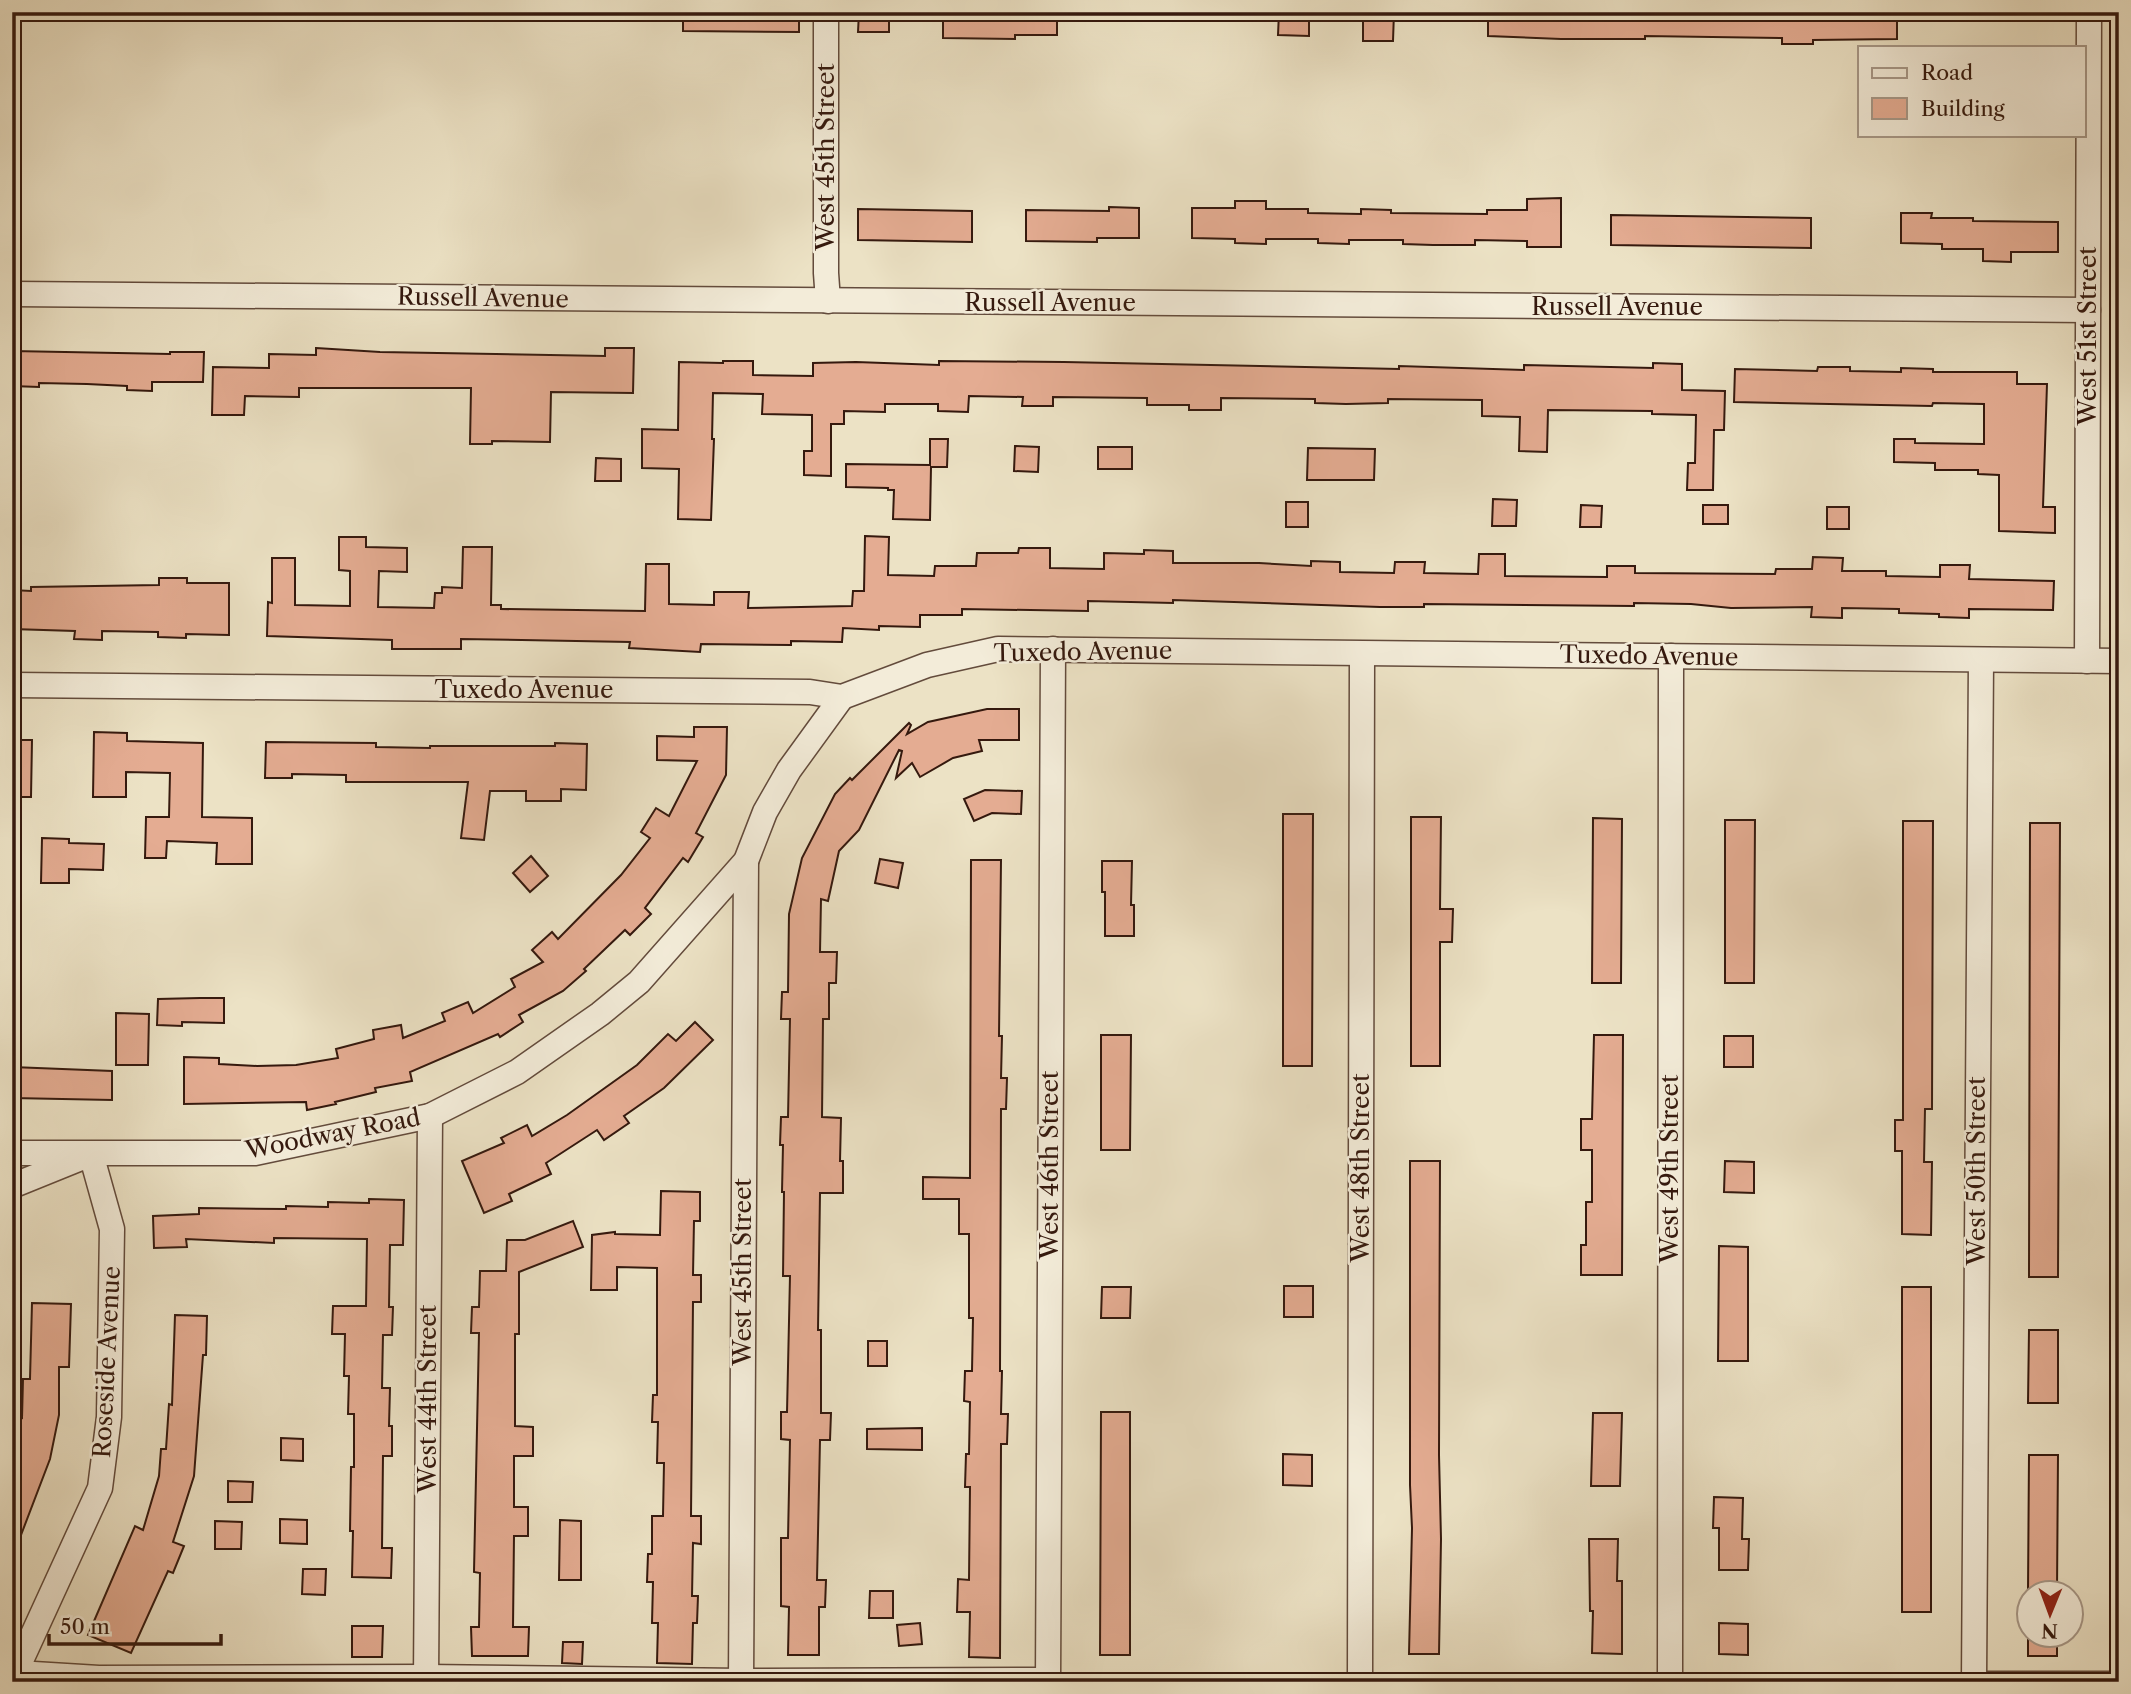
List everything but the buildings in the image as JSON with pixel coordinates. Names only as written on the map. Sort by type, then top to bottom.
[{"type":"street","name":"West 45th Street","points":[[826,12],[828,301]]},
{"type":"street","name":"West 51st Street","points":[[2087,661],[2089,12]]},
{"type":"street","name":"Russell Avenue","points":[[12,295],[2088,310]]},
{"type":"street","name":"Tuxedo Avenue","points":[[12,685],[810,692],[842,697],[939,662],[998,649],[2119,661]]},
{"type":"street","name":"West 46th Street","points":[[1048,1678],[1053,649]]},
{"type":"street","name":"West 48th Street","points":[[1360,1682],[1362,654]]},
{"type":"street","name":"West 49th Street","points":[[1670,1682],[1671,656]]},
{"type":"street","name":"West 50th Street","points":[[1974,1680],[1981,660]]},
{"type":"street","name":"Woodway Road","points":[[12,1153],[256,1153],[429,1116],[517,1072],[600,1014],[639,982],[746,861],[765,812],[789,770],[842,697]]},
{"type":"street","name":"West 45th Street","points":[[741,1679],[746,861]]},
{"type":"street","name":"West 44th Street","points":[[426,1676],[429,1116]]},
{"type":"street","points":[[12,1186],[91,1154]]},
{"type":"street","name":"Roseside Avenue","points":[[16,1674],[100,1488],[109,1417],[112,1229],[91,1154]]},
{"type":"lane","points":[[16,1674],[89,1677],[1048,1678]]},
{"type":"lane","points":[[1974,1680],[2119,1678]]}]
